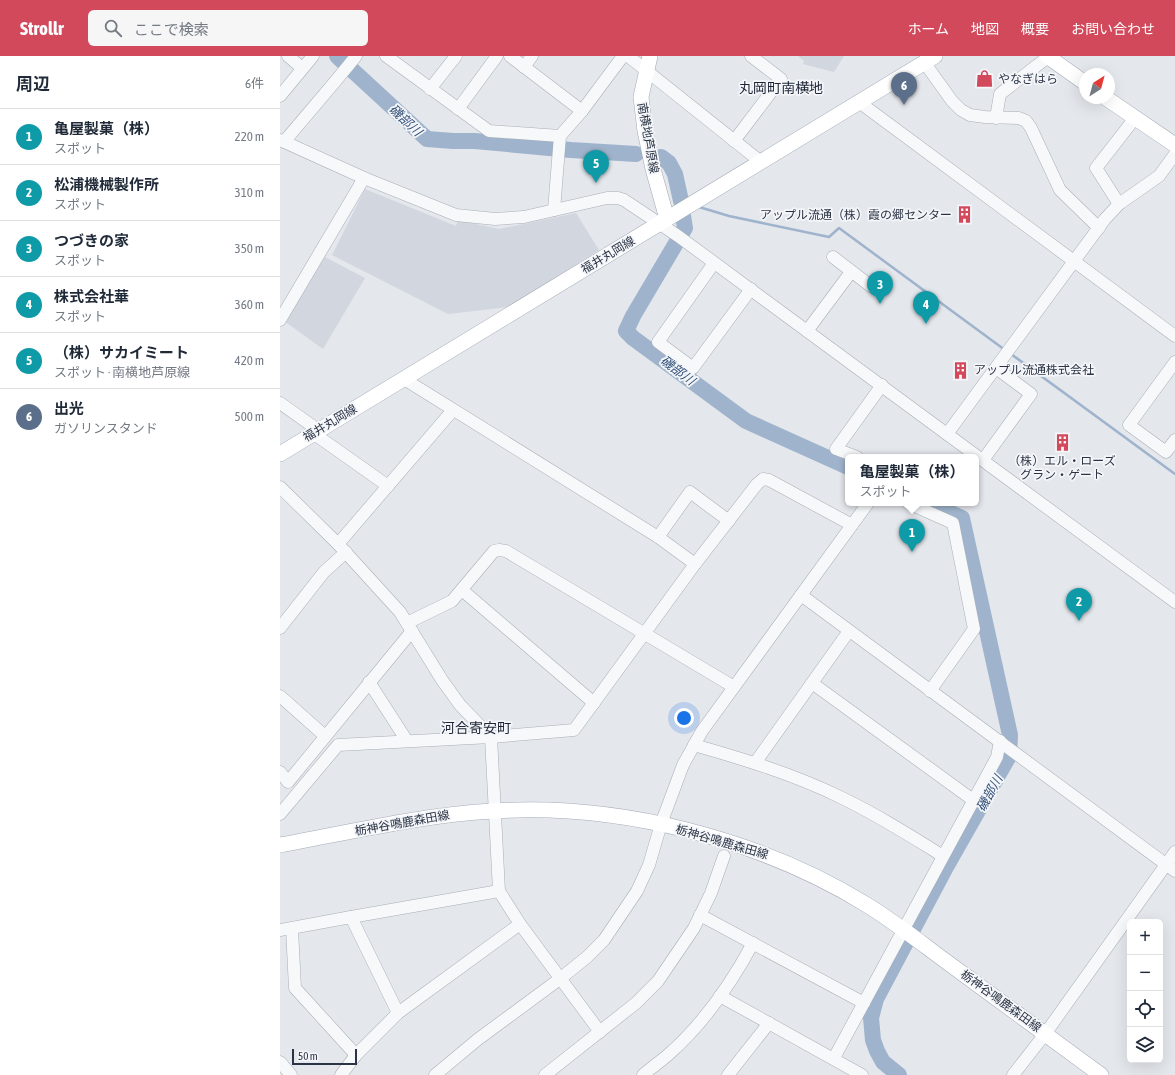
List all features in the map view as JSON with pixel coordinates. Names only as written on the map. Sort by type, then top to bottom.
[{"type":"main road","points":[[1047,57],[1079,79]]},
{"type":"main road","name":"福井丸岡線","points":[[280,454],[930,59]]},
{"type":"main road","name":"南横地芦原線","points":[[649,63],[641,97],[645,131],[663,221]]},
{"type":"main road","points":[[1115,104],[1175,145]]},
{"type":"main road","name":"栃神谷鳴鹿森田線","points":[[280,845],[431,817],[494,811],[547,810],[590,812],[661,824],[732,843],[773,857],[818,878],[867,905],[1101,1075]]},
{"type":"street","points":[[288,56],[302,68]]},
{"type":"street","points":[[281,92],[313,56]]},
{"type":"street","points":[[386,56],[489,131],[560,143]]},
{"type":"street","points":[[430,89],[456,56]]},
{"type":"street","points":[[458,109],[497,56]]},
{"type":"street","points":[[510,56],[582,111]]},
{"type":"street","points":[[524,67],[532,56]]},
{"type":"street","points":[[554,210],[560,143],[623,56]]},
{"type":"street","points":[[628,56],[649,63],[734,141],[761,162]]},
{"type":"street","points":[[734,141],[781,79],[751,56]]},
{"type":"street","points":[[996,118],[1000,94],[1047,57]]},
{"type":"street","points":[[930,59],[952,101],[961,110],[970,115],[996,118],[1019,118],[1026,122],[1032,128],[1060,190],[1099,228]]},
{"type":"street","points":[[351,62],[282,141],[364,178],[456,214],[495,219],[524,218],[607,198],[618,198],[624,200],[663,221],[714,262],[975,454]]},
{"type":"street","points":[[859,102],[1175,336]]},
{"type":"street","points":[[1119,204],[1096,168],[1135,118]]},
{"type":"street","points":[[947,434],[1099,228],[1119,204],[1159,176],[1175,154]]},
{"type":"street","points":[[280,320],[364,178]]},
{"type":"street","points":[[833,257],[851,272],[872,286]]},
{"type":"street","points":[[714,262],[658,342],[693,368],[751,289]]},
{"type":"street","points":[[807,331],[851,272]]},
{"type":"street","points":[[1175,362],[1129,425],[1166,452],[1175,440]]},
{"type":"street","points":[[983,460],[1031,394],[996,368]]},
{"type":"street","points":[[404,379],[658,537],[695,564]]},
{"type":"street","points":[[850,454],[836,448],[882,385]]},
{"type":"street","points":[[280,403],[388,486]]},
{"type":"street","points":[[280,628],[388,486],[453,410]]},
{"type":"street","points":[[979,457],[1175,602]]},
{"type":"street","points":[[280,814],[338,745],[491,737],[574,730],[695,564],[757,484],[763,479],[769,480],[852,525]]},
{"type":"street","points":[[280,487],[342,548],[385,594],[400,612],[442,680],[460,705],[491,737],[499,891],[520,924],[600,1032]]},
{"type":"street","points":[[658,537],[690,492],[728,521]]},
{"type":"street","points":[[435,1075],[477,1040],[561,978],[587,957],[604,940],[625,911],[649,865],[661,824],[683,765],[702,731],[866,506]]},
{"type":"street","points":[[915,506],[953,523],[974,629],[930,690]]},
{"type":"street","points":[[280,772],[288,782],[370,682],[410,627],[452,601],[494,551],[499,550],[506,551],[734,687]]},
{"type":"street","points":[[462,590],[594,703]]},
{"type":"street","points":[[801,595],[1170,868]]},
{"type":"street","points":[[755,763],[849,631]]},
{"type":"street","points":[[370,682],[407,741]]},
{"type":"street","points":[[812,683],[973,800]]},
{"type":"street","points":[[280,696],[325,736]]},
{"type":"street","points":[[834,1058],[997,757],[1000,741]]},
{"type":"street","points":[[694,745],[755,763],[839,796],[897,828],[943,856]]},
{"type":"street","points":[[1013,1075],[1170,868],[1175,852]]},
{"type":"street","points":[[545,1075],[636,1004],[658,981],[690,933],[700,915],[711,893],[724,856]]},
{"type":"street","points":[[356,1055],[295,988],[286,929],[351,916],[499,891]]},
{"type":"street","points":[[700,915],[864,1003]]},
{"type":"street","points":[[351,916],[398,1013]]},
{"type":"street","points":[[341,1075],[356,1055],[398,1013],[520,924]]},
{"type":"street","points":[[643,1075],[670,1053],[707,1014],[740,967],[753,943]]},
{"type":"street","points":[[720,996],[834,1058],[862,1075]]},
{"type":"street","points":[[728,1075],[769,1023]]},
{"type":"street","points":[[280,1062],[291,1075]]},
{"type":"shaded area","points":[[798,56],[844,56],[834,72],[803,64],[804,61]]},
{"type":"shaded area","points":[[365,189],[456,226],[458,220],[499,229],[576,213],[599,250],[509,307],[448,314],[332,255]]},
{"type":"shaded area","points":[[325,257],[365,278],[323,349],[284,321]]},
{"type":"waterway","name":"磯部川","points":[[337,56],[427,139],[475,141],[571,150],[636,154]]},
{"type":"waterway","name":"磯部川","points":[[661,157],[669,163],[675,174],[681,201]]},
{"type":"waterway","points":[[699,207],[729,216],[829,237],[839,228],[1005,350]]},
{"type":"waterway","name":"磯部川","points":[[683,216],[685,228],[633,316],[626,331],[633,338],[746,421],[845,466]]},
{"type":"waterway","points":[[1011,354],[1175,474]]},
{"type":"waterway","name":"磯部川","points":[[899,1075],[883,1062],[873,1040],[871,1018],[876,999],[946,867],[1009,756],[1010,735],[962,518],[936,506]]},
{"type":"place","name":"やなぎはら","points":[[985,79]]},
{"type":"place","name":"出光","points":[[904,105]]},
{"type":"place","name":"（株）サカイミート","points":[[596,183]]},
{"type":"place","name":"アップル流通（株）霞の郷センター","points":[[965,215]]},
{"type":"place","name":"つづきの家","points":[[880,304]]},
{"type":"place","name":"株式会社華","points":[[926,324]]},
{"type":"place","name":"アップル流通株式会社","points":[[961,370]]},
{"type":"place","name":"（株）エル・ローズ グラン・ゲート","points":[[1062,442]]},
{"type":"place","name":"亀屋製菓（株）","points":[[912,552]]},
{"type":"place","name":"松浦機械製作所","points":[[1079,621]]},
{"type":"district","name":"丸岡町南横地","points":[[781,88]]},
{"type":"district","name":"河合寄安町","points":[[476,728]]}]
